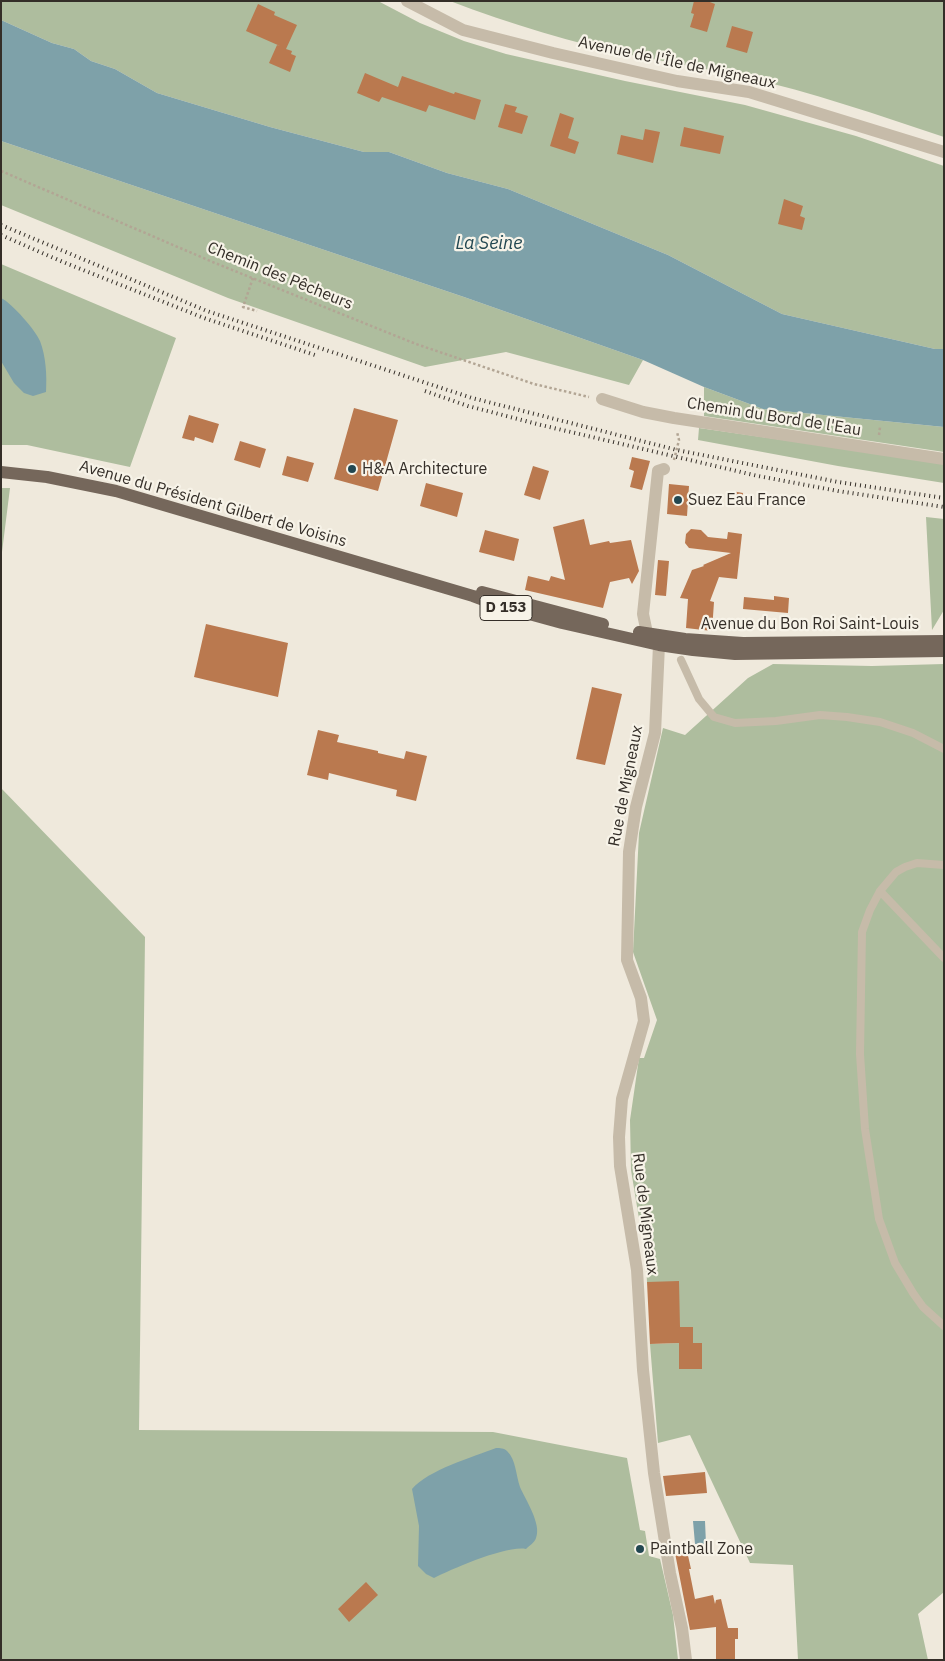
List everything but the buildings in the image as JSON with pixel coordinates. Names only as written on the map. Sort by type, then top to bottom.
[{"type":"main road","name":"Avenue du Président Gilbert de Voisins","points":[[1,472],[47,477],[116,491],[473,596],[522,613],[659,644]]},
{"type":"main road","name":"Avenue du Président Gilbert de Voisins","points":[[356,561],[462,586],[647,634]]},
{"type":"main road","name":"Avenue du Bon Roi Saint-Louis","points":[[647,634],[685,639],[743,642],[944,641]]},
{"type":"main road","name":"Avenue du Bon Roi Saint-Louis","points":[[659,644],[735,654],[944,651]]},
{"type":"street","name":"Avenue de l'Île de Migneaux","points":[[407,1],[463,30],[553,53],[677,81],[749,92],[944,152]]},
{"type":"street","name":"Chemin du Bord de l'Eau","points":[[602,399],[643,412],[674,418],[944,459]]},
{"type":"street","points":[[659,644],[647,634],[643,614],[658,471],[664,469]]},
{"type":"street","name":"Rue de Migneaux","points":[[659,644],[655,733],[636,807],[629,852],[627,960],[642,998],[644,1021],[622,1099],[620,1166],[637,1270],[643,1370],[657,1499],[670,1573],[681,1619],[686,1660]]},
{"type":"lane","points":[[681,660],[699,699],[714,717],[735,723],[820,716],[848,717],[880,722],[913,733],[944,749]]},
{"type":"lane","points":[[944,865],[917,863],[896,872],[880,891],[870,910],[862,932],[860,1054],[865,1129],[879,1219],[895,1263],[913,1293],[923,1307],[944,1326]]},
{"type":"lane","points":[[880,891],[944,958]]},
{"type":"path","name":"Chemin des Pêcheurs","points":[[1,171],[253,278],[416,344],[555,390],[602,399]]},
{"type":"path","points":[[253,278],[243,307],[257,311]]},
{"type":"path","points":[[664,469],[673,466],[679,440],[674,418]]},
{"type":"green space","points":[[1,1],[378,1],[420,23],[464,41],[506,54],[625,81],[745,105],[856,136],[944,166],[944,349],[935,349],[782,314],[668,255],[508,189],[447,173],[389,152],[364,152],[270,127],[157,93],[115,69],[91,61],[74,49],[52,43],[1,20]]},
{"type":"green space","points":[[450,1],[944,1],[944,137],[845,104],[795,90],[744,77],[636,56],[565,39]]},
{"type":"green space","points":[[1,141],[464,297],[643,360],[629,385],[506,352],[425,367],[228,298],[1,205]]},
{"type":"green space","points":[[1,264],[176,338],[130,467],[27,445],[1,445]]},
{"type":"green space","points":[[704,387],[763,409],[944,427],[944,452],[704,416]]},
{"type":"green space","points":[[699,428],[944,463],[944,483],[838,466],[698,440]]},
{"type":"green space","points":[[1,488],[10,488],[1,560]]},
{"type":"green space","points":[[926,517],[944,519],[944,610],[932,630]]},
{"type":"green space","points":[[773,664],[872,666],[944,664],[944,1592],[918,1614],[928,1660],[798,1660],[793,1565],[750,1563],[690,1435],[658,1443],[650,1344],[679,1343],[679,1369],[702,1369],[702,1344],[693,1343],[693,1328],[680,1327],[647,1282],[646,1261],[631,1170],[630,1120],[639,1058],[644,1058],[657,1020],[633,952],[639,833],[663,728],[685,735],[748,678]]},
{"type":"green space","points":[[1,788],[145,937],[139,1430],[493,1432],[627,1458],[640,1530],[645,1531],[649,1556],[660,1559],[673,1615],[678,1660],[1,1660]]},
{"type":"water","name":"La Seine","points":[[1,20],[52,43],[74,49],[91,61],[115,69],[157,93],[270,127],[364,152],[389,152],[447,173],[508,189],[668,255],[782,314],[935,349],[944,349],[944,427],[763,409],[704,387],[643,360],[464,297],[1,141]]},
{"type":"water","points":[[1,298],[11,305],[23,318],[40,341],[46,366],[46,392],[33,396],[24,393],[14,383],[1,361]]},
{"type":"water","points":[[496,1448],[506,1450],[512,1458],[520,1487],[537,1526],[535,1539],[526,1549],[493,1554],[434,1578],[426,1574],[418,1566],[419,1526],[412,1489],[419,1482],[440,1470]]},
{"type":"water","points":[[693,1521],[705,1521],[706,1544],[695,1544]]},
{"type":"railway","points":[[1,225],[207,311],[472,398],[677,450],[838,482],[944,498]]},
{"type":"railway","points":[[1,235],[63,262],[204,318],[318,356]]},
{"type":"railway","points":[[425,391],[468,406],[541,425],[758,476],[838,491],[944,507]]},
{"type":"place","name":"H&A Architecture","points":[[352,469]]},
{"type":"place","name":"Suez Eau France","points":[[678,500]]},
{"type":"place","name":"Paintball Zone","points":[[640,1549]]}]
